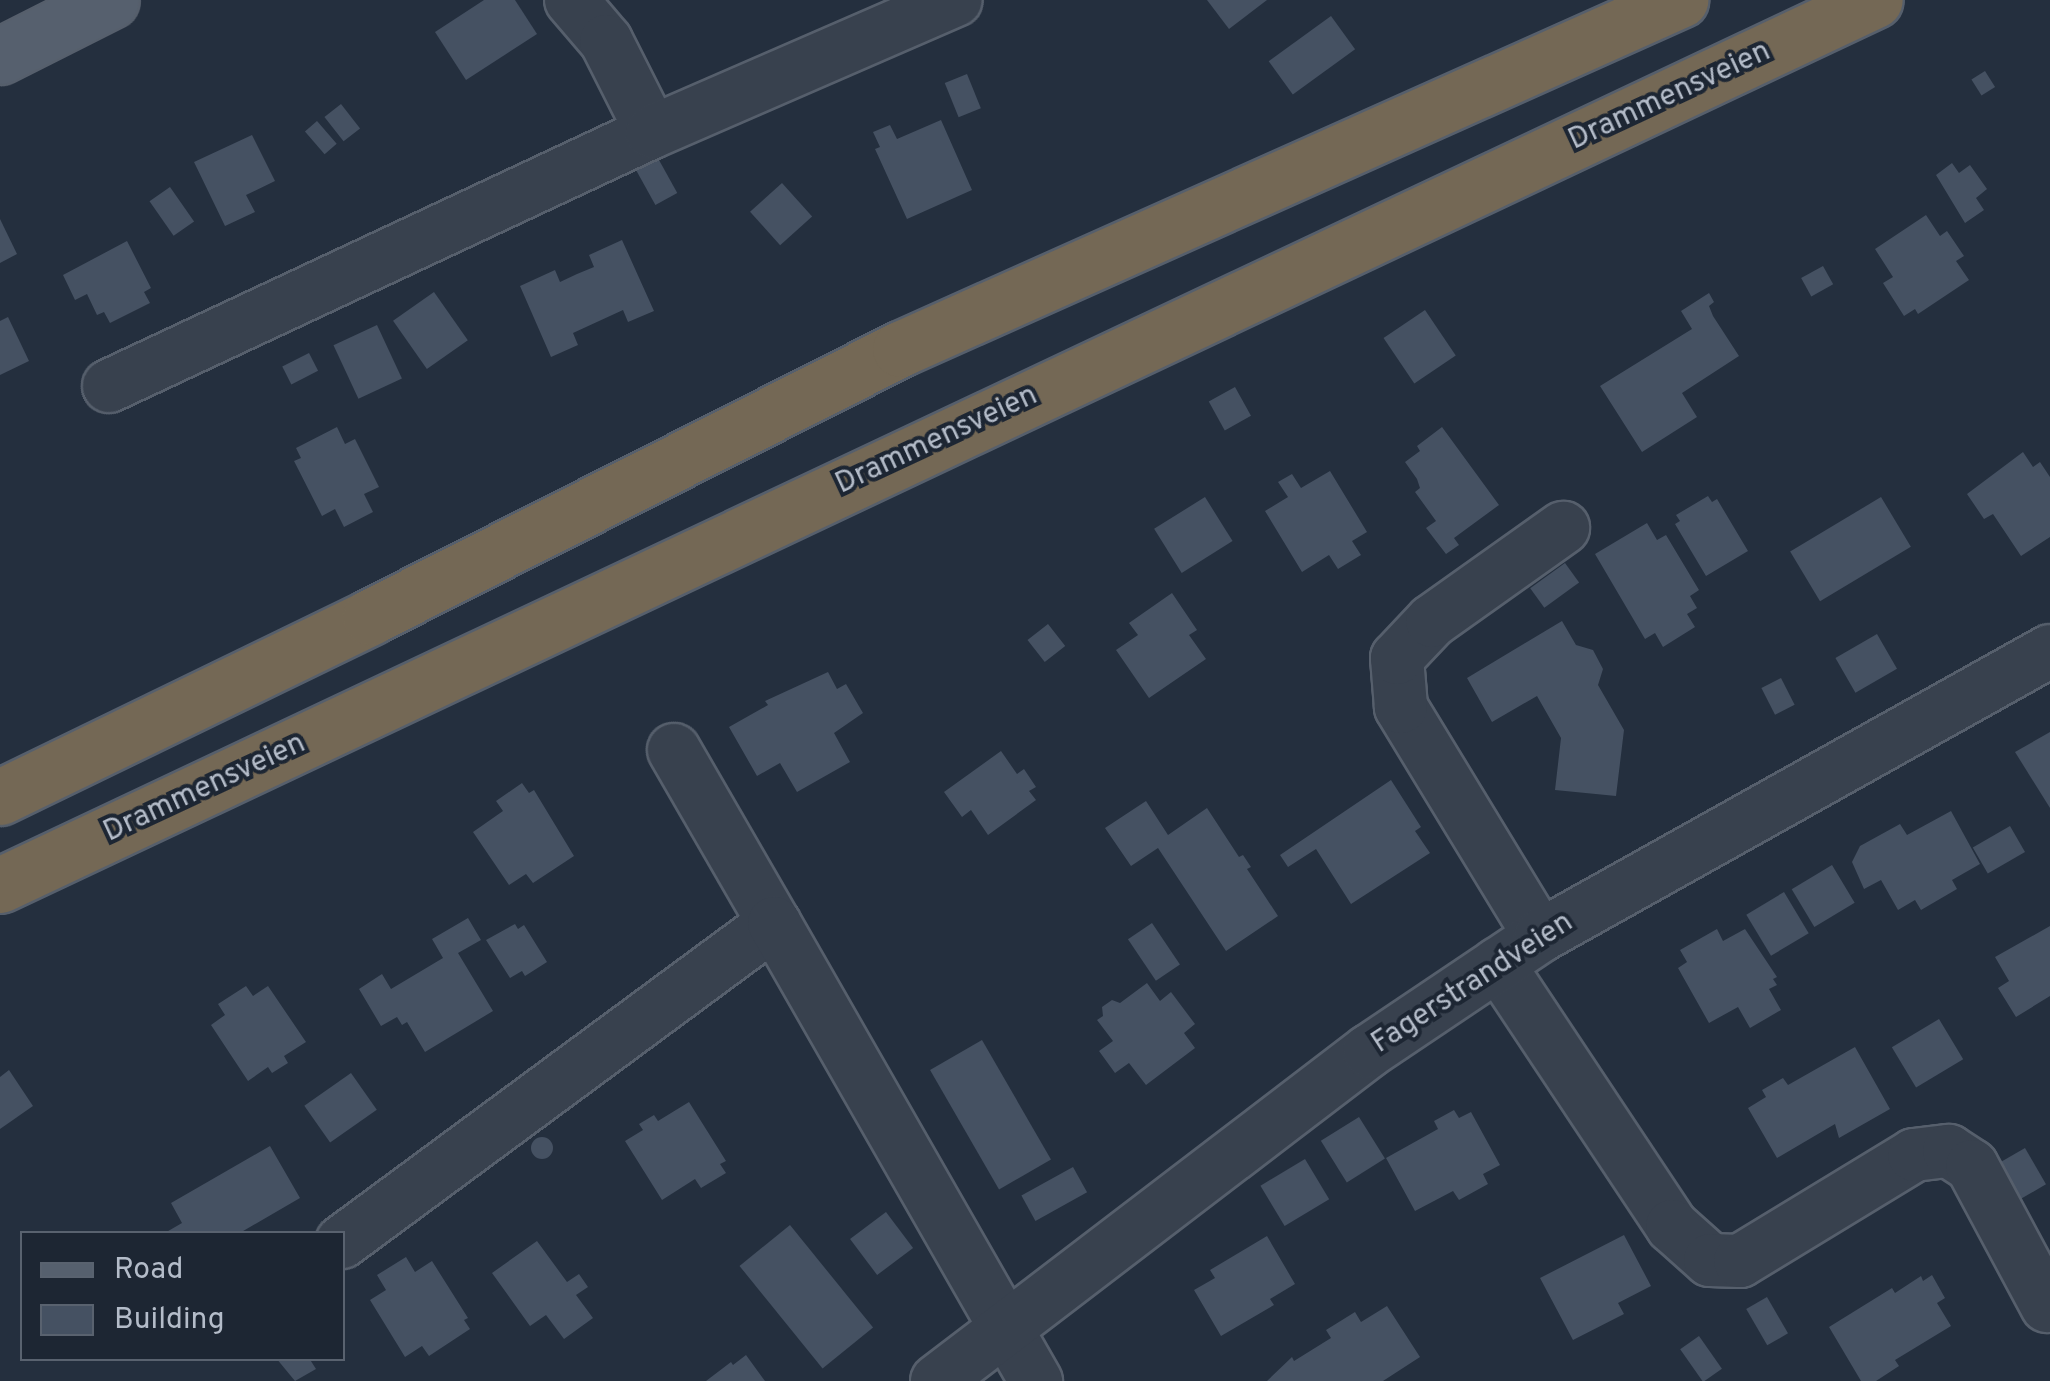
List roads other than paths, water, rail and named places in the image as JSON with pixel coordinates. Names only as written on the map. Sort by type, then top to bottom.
[{"type":"highway","points":[[0,797],[370,617],[900,349],[1680,0]]},
{"type":"highway","name":"Drammensveien","points":[[0,885],[1875,0]]},
{"type":"main road","points":[[0,56],[110,0]]},
{"type":"street","points":[[571,0],[606,41],[652,132]]},
{"type":"street","points":[[109,386],[652,132],[956,0]]},
{"type":"street","points":[[1562,528],[1432,621],[1397,658],[1401,707],[1519,950],[1672,1226],[1710,1260],[1740,1261],[1914,1155],[1948,1151],[1972,1166],[2048,1306]]},
{"type":"street","name":"Fagerstrandveien","points":[[938,1381],[1004,1326],[1369,1051],[1519,950],[2050,652]]},
{"type":"street","points":[[674,750],[1036,1381]]},
{"type":"street","points":[[345,1240],[774,923]]}]
